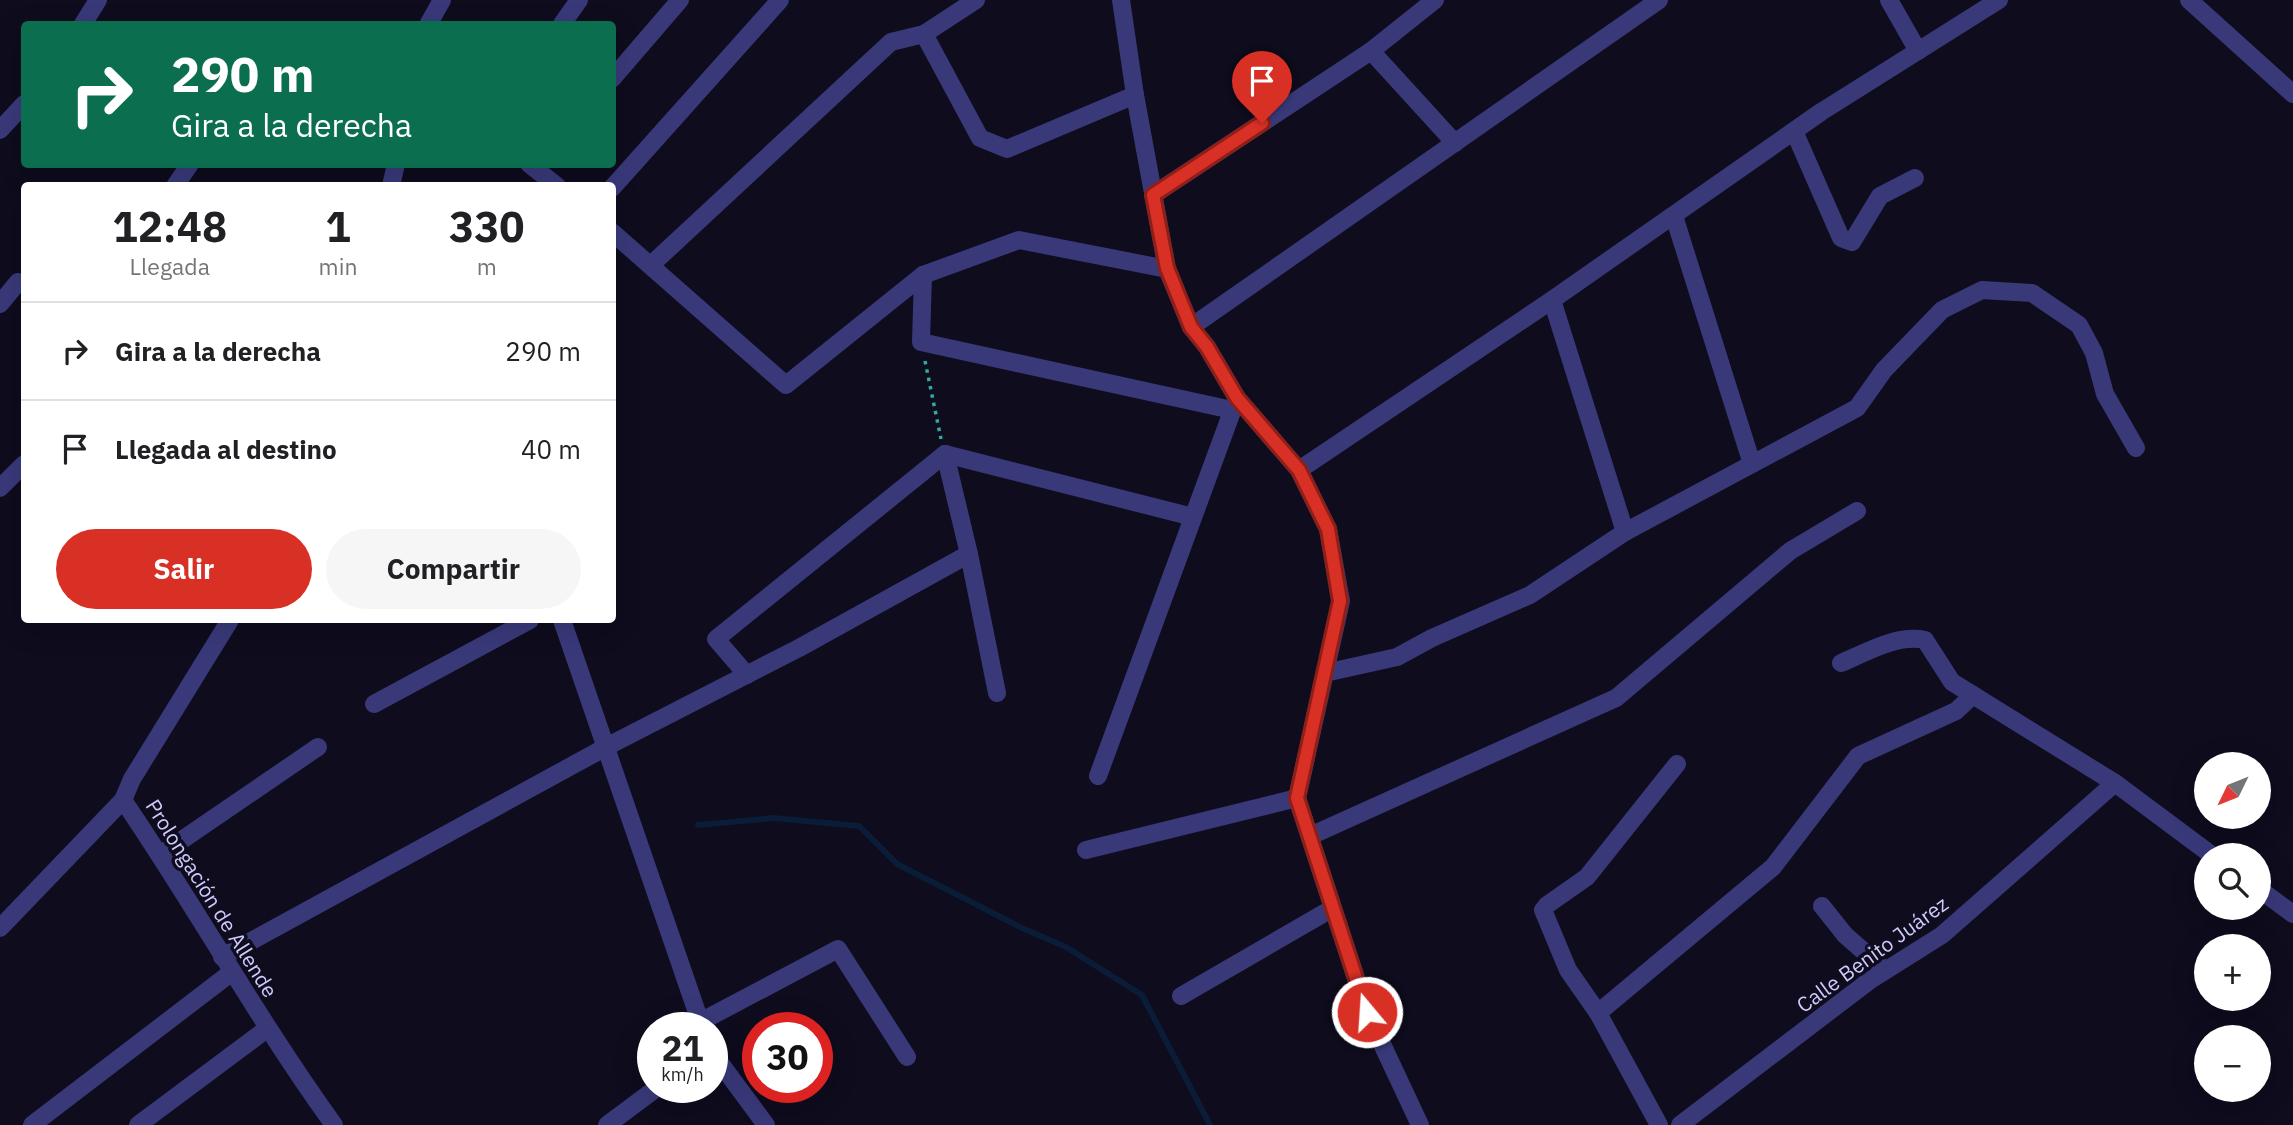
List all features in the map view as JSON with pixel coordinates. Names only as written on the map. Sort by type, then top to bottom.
[{"type":"street","points":[[85,21],[98,0]]},
{"type":"street","points":[[429,21],[432,0]]},
{"type":"street","points":[[431,21],[442,0]]},
{"type":"street","points":[[564,21],[579,0]]},
{"type":"street","points":[[616,74],[680,0]]},
{"type":"street","points":[[616,184],[780,0]]},
{"type":"street","points":[[652,264],[891,42],[924,34],[976,0]]},
{"type":"street","points":[[1121,0],[1135,94],[1167,268],[1191,327],[1207,347],[1235,404],[1299,470],[1328,529],[1340,601],[1297,798],[1367,1012],[1420,1125]]},
{"type":"street","points":[[1153,195],[1371,51],[1435,0]]},
{"type":"street","points":[[1889,0],[1918,51]]},
{"type":"street","points":[[1299,470],[1552,300],[1821,112],[2000,0]]},
{"type":"street","points":[[2189,0],[2293,94]]},
{"type":"street","points":[[1191,327],[1455,143],[1647,3]]},
{"type":"street","points":[[924,34],[980,138],[1007,149],[1135,94]]},
{"type":"street","points":[[1371,51],[1455,143]]},
{"type":"street","points":[[0,130],[21,107]]},
{"type":"street","points":[[1794,131],[1842,238],[1852,242],[1880,196],[1915,178]]},
{"type":"street","points":[[537,168],[552,182]]},
{"type":"street","points":[[1674,216],[1752,464]]},
{"type":"street","points":[[616,235],[652,264],[786,385],[923,275],[1018,240],[1167,268]]},
{"type":"street","points":[[923,275],[921,342],[1235,404]]},
{"type":"street","points":[[0,304],[18,282]]},
{"type":"street","points":[[1325,673],[1397,657],[1432,638],[1530,595],[1625,532],[1857,408],[1884,370],[1942,310],[1982,290],[2032,293],[2079,324],[2094,353],[2105,394],[2136,447]]},
{"type":"street","points":[[1552,300],[1625,532]]},
{"type":"street","points":[[1098,776],[1235,404]]},
{"type":"street","points":[[945,454],[1193,517]]},
{"type":"street","points":[[945,454],[997,693]]},
{"type":"street","points":[[747,675],[716,639],[945,454]]},
{"type":"street","points":[[0,488],[21,467]]},
{"type":"street","points":[[1310,836],[1616,698],[1790,551],[1857,511]]},
{"type":"street","points":[[32,1125],[227,965],[606,747],[799,648],[968,554]]},
{"type":"street","name":"Prolongación de Allende","points":[[228,623],[132,779],[123,800],[330,1124]]},
{"type":"street","points":[[374,704],[524,623]]},
{"type":"street","points":[[563,623],[697,1012]]},
{"type":"street","points":[[1841,663],[1882,645],[1911,637],[1925,640],[1952,682],[2115,783],[2196,843]]},
{"type":"street","points":[[1598,1013],[1773,867],[1858,756],[1956,711],[1973,695]]},
{"type":"street","points":[[160,855],[318,747]]},
{"type":"street","points":[[1659,1125],[1598,1013],[1568,970],[1544,910],[1547,905],[1587,877],[1677,764]]},
{"type":"street","name":"Calle Benito Juárez","points":[[1680,1125],[1885,970],[1942,935],[2115,783]]},
{"type":"street","points":[[1086,850],[1297,798]]},
{"type":"street","points":[[0,928],[123,800]]},
{"type":"street","points":[[2271,899],[2292,915]]},
{"type":"street","points":[[1822,906],[1845,935],[1885,970]]},
{"type":"street","points":[[1181,996],[1333,908]]},
{"type":"street","points":[[723,1012],[838,949],[907,1057]]},
{"type":"street","points":[[138,1125],[268,1028]]},
{"type":"street","points":[[728,1074],[766,1125]]},
{"type":"street","points":[[607,1125],[637,1103]]},
{"type":"path","points":[[921,342],[945,454]]},
{"type":"waterway","points":[[698,825],[774,818],[859,826],[897,864],[1022,928],[1066,947],[1142,995],[1210,1125]]},
{"type":"route","points":[[1262,123],[1153,195],[1167,268],[1191,327],[1207,347],[1237,398],[1299,470],[1328,529],[1340,601],[1297,798],[1367,1012]]}]
